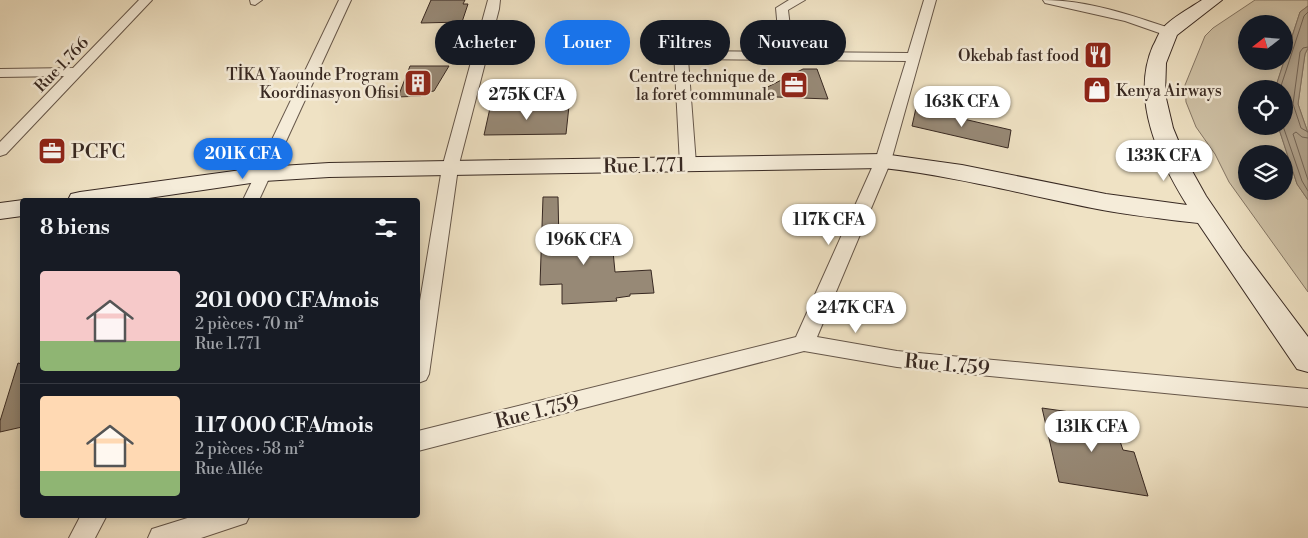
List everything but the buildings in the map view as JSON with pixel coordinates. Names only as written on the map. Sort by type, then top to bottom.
[{"type":"street","name":"Rue 1.766","points":[[0,151],[146,0]]},
{"type":"street","points":[[252,198],[345,0]]},
{"type":"street","points":[[420,361],[450,168],[494,0]]},
{"type":"street","points":[[783,20],[782,8],[799,0]]},
{"type":"street","points":[[804,343],[883,161],[912,57],[932,0]]},
{"type":"street","points":[[1049,0],[1130,18],[1168,32]]},
{"type":"street","points":[[1213,0],[1204,9],[1168,32],[1157,56],[1154,72],[1159,120],[1180,171],[1205,216],[1308,360]]},
{"type":"street","points":[[846,56],[912,57]]},
{"type":"street","points":[[682,65],[688,164]]},
{"type":"street","points":[[0,73],[78,72]]},
{"type":"street","name":"Rue 1.771","points":[[94,198],[264,174],[329,170],[883,161],[927,164],[1094,200],[1205,216]]},
{"type":"street","points":[[0,211],[20,208]]},
{"type":"street","name":"Rue 1.759","points":[[420,441],[804,343],[897,359],[1308,398]]},
{"type":"street","points":[[82,538],[92,518]]},
{"type":"street","points":[[162,538],[227,518]]},
{"type":"shaded area","points":[[1255,0],[1308,0],[1308,6],[1300,12],[1293,34],[1293,15],[1238,15],[1238,70],[1281,70],[1278,80],[1238,80],[1238,135],[1281,135],[1284,145],[1238,145],[1238,195],[1229,182],[1215,154],[1196,127],[1186,102],[1185,85],[1205,36],[1213,28]]},
{"type":"shaded area","points":[[1308,48],[1308,133],[1298,104],[1305,54]]},
{"type":"shaded area","points":[[1293,172],[1297,184],[1308,200],[1308,292],[1242,200],[1293,200]]},
{"type":"water","points":[[1308,6],[1308,48],[1305,54],[1298,104],[1308,133],[1308,200],[1297,184],[1293,172],[1293,145],[1284,145],[1281,135],[1293,135],[1293,80],[1278,80],[1281,70],[1293,70],[1293,34],[1300,12]]},
{"type":"place","name":"Okebab fast food","points":[[1098,55]]},
{"type":"place","name":"TİKA Yaounde Program Koordinasyon Ofisi","points":[[418,83]]},
{"type":"place","name":"Centre technique de la foret communale","points":[[794,85]]},
{"type":"place","name":"Kenya Airways","points":[[1097,90]]},
{"type":"place","name":"PCFC","points":[[52,151]]}]
